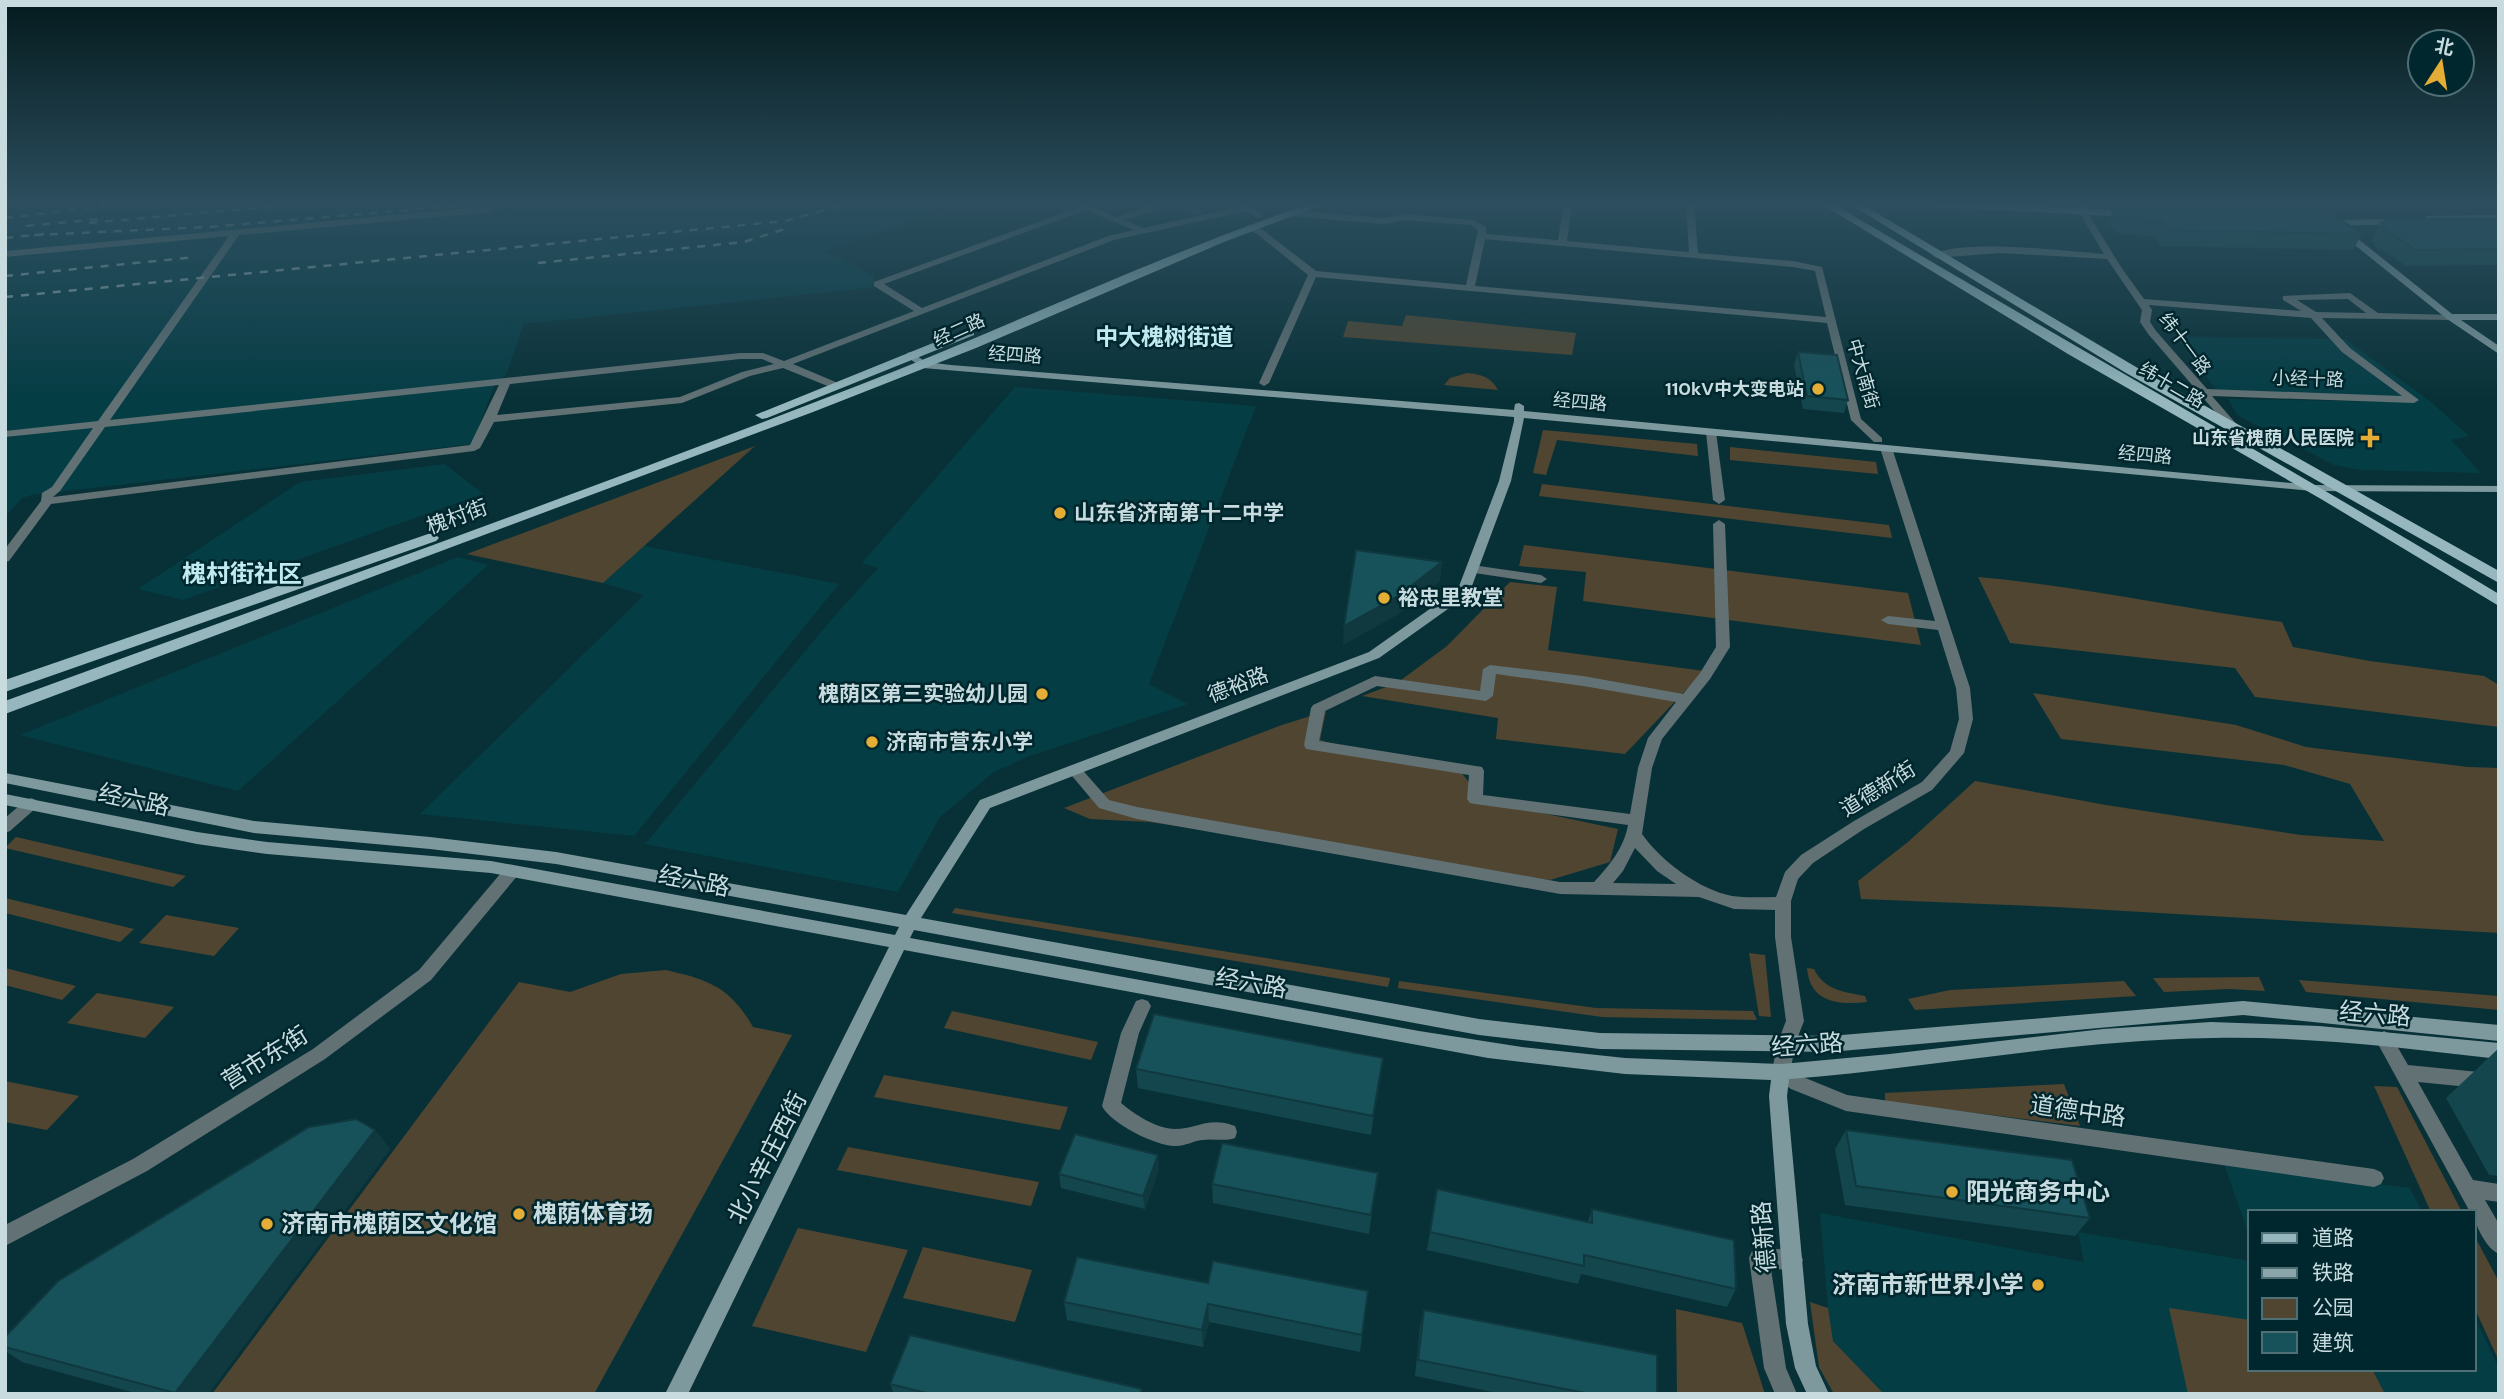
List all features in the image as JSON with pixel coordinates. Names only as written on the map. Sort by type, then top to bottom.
[{"type":"main road","name":"经二路","points":[[917,360],[1135,268]]},
{"type":"main road","name":"经二路","points":[[917,360],[940,358],[1145,268]]},
{"type":"main road","name":"纬十二路","points":[[1934,268],[2072,351],[2294,477],[2499,601]]},
{"type":"main road","name":"纬十二路","points":[[1959,268],[2131,370],[2499,578]]},
{"type":"main road","points":[[2388,268],[2449,317],[2499,351]]},
{"type":"main road","points":[[2449,317],[2499,317]]},
{"type":"main road","name":"经四路","points":[[940,358],[1264,383],[1712,432],[2294,477],[2337,485],[2499,489]]},
{"type":"main road","name":"经四路","points":[[917,360],[1520,410],[2312,488],[2337,485],[2499,482]]},
{"type":"main road","name":"槐村街","points":[[5,686],[284,591],[716,434],[834,385],[917,360]]},
{"type":"main road","name":"槐村街","points":[[5,708],[603,488],[917,360]]},
{"type":"main road","name":"德裕路","points":[[901,944],[909,924],[985,804],[1374,655],[1464,591],[1505,481],[1520,410]]},
{"type":"main road","name":"经六路","points":[[5,778],[254,827],[556,858],[1479,1027],[1600,1041],[1830,1044],[2243,1009],[2499,1033]]},
{"type":"main road","name":"经六路","points":[[5,799],[197,838],[268,848],[512,871],[1531,1058],[1642,1068],[1781,1072],[1903,1061],[2024,1044],[2212,1030],[2299,1032],[2499,1051]]},
{"type":"main road","name":"北小辛庄西街","points":[[676,1394],[901,944]]},
{"type":"main road","name":"德新路","points":[[1781,1072],[1778,1096],[1797,1324],[1806,1368],[1818,1394]]},
{"type":"street","points":[[5,558],[47,501],[48,493],[56,489],[210,268]]},
{"type":"street","points":[[918,268],[877,284],[921,311]]},
{"type":"street","points":[[490,419],[682,400],[746,374],[782,365],[1032,268]]},
{"type":"street","points":[[1264,383],[1313,274],[1306,268]]},
{"type":"street","points":[[1470,286],[1474,268]]},
{"type":"street","points":[[1812,268],[1819,269],[1830,320]]},
{"type":"street","name":"纬十一路","points":[[2119,268],[2147,310],[2145,322],[2152,333],[2234,427]]},
{"type":"street","name":"中大南街","points":[[1313,274],[1830,320],[1856,420],[1882,444]]},
{"type":"street","points":[[2314,315],[2286,298],[2350,296],[2376,316]]},
{"type":"street","points":[[2141,302],[2314,315],[2449,317]]},
{"type":"street","name":"小经十路","points":[[2202,392],[2414,400],[2346,350],[2314,315]]},
{"type":"street","points":[[5,434],[740,356],[763,356],[834,385]]},
{"type":"street","points":[[47,501],[474,448],[490,419],[506,380]]},
{"type":"street","points":[[1712,432],[1719,500]]},
{"type":"street","name":"道德新街","points":[[1781,1072],[1786,1044],[1795,1021],[1783,937],[1783,904],[1791,876],[1807,859],[1927,786],[1957,752],[1966,719],[1963,688],[1882,444]]},
{"type":"street","points":[[1598,889],[1617,867],[1636,828],[1644,768],[1655,738],[1723,647],[1720,524]]},
{"type":"street","points":[[1472,569],[1541,579]]},
{"type":"street","points":[[1888,620],[1942,626]]},
{"type":"street","points":[[1636,828],[1475,799],[1477,772],[1311,745],[1318,708],[1375,681],[1486,696],[1490,669],[1595,682],[1686,699]]},
{"type":"street","points":[[1074,769],[1104,804],[1137,813],[1560,888],[1704,891]]},
{"type":"street","points":[[5,827],[32,804]]},
{"type":"street","points":[[1636,828],[1642,848],[1670,871],[1704,891],[1729,901],[1783,904]]},
{"type":"street","name":"营市东街","points":[[5,1236],[140,1165],[319,1054],[425,975],[512,871]]},
{"type":"street","points":[[1142,1006],[1130,1033],[1111,1106],[1133,1124],[1174,1138],[1203,1131],[1228,1132]]},
{"type":"street","points":[[2384,1039],[2499,1244]]},
{"type":"street","name":"道德中路","points":[[1781,1072],[1797,1083],[1846,1103],[2374,1178]]},
{"type":"street","points":[[2402,1072],[2499,1082]]},
{"type":"street","points":[[2469,1188],[2499,1193]]},
{"type":"street","points":[[1786,1394],[1775,1368],[1759,1258],[1793,1260]]},
{"type":"shaded area","points":[[5,268],[858,268],[873,276],[874,285],[868,288],[524,324],[506,375],[496,381],[472,444],[32,495],[22,498],[5,517]]},
{"type":"shaded area","points":[[2176,337],[2345,339],[2431,402],[2469,436],[2451,440],[2481,473],[2361,470],[2334,465],[2237,415],[2228,399],[2403,402],[2217,391]]},
{"type":"shaded area","points":[[1015,387],[1256,406],[1149,684],[1188,704],[1027,757],[994,772],[940,817],[898,892],[645,844],[831,620],[878,568],[862,563]]},
{"type":"shaded area","points":[[445,464],[483,494],[183,600],[138,589],[300,482]]},
{"type":"shaded area","points":[[644,546],[839,584],[634,836],[420,814],[644,595],[603,583]]},
{"type":"shaded area","points":[[458,557],[488,565],[238,791],[20,735]]},
{"type":"shaded area","points":[[2224,1164],[2410,1188],[2421,1210],[2248,1210],[2248,1232]]},
{"type":"shaded area","name":"济南市新世界小学","points":[[1820,1213],[2084,1262],[2078,1232],[2248,1261],[2248,1371],[2476,1371],[2476,1319],[2499,1369],[2499,1394],[1884,1394],[1833,1341]]},
{"type":"green space","points":[[1406,315],[1576,333],[1572,355],[1343,337],[1348,321],[1402,326]]},
{"type":"green space","points":[[1467,373],[1485,377],[1498,390],[1444,385],[1450,378]]},
{"type":"green space","points":[[1543,430],[1697,444],[1698,456],[1557,440],[1546,475],[1533,473]]},
{"type":"green space","points":[[755,446],[603,583],[467,554]]},
{"type":"green space","points":[[1730,447],[1876,462],[1878,474],[1730,460]]},
{"type":"green space","points":[[1542,484],[1889,525],[1892,538],[1539,496]]},
{"type":"green space","points":[[1524,545],[1908,593],[1921,645],[1583,601],[1586,572],[1519,566]]},
{"type":"green space","points":[[1978,577],[2054,586],[2282,622],[2293,647],[2370,661],[2484,676],[2499,685],[2499,727],[2255,697],[2235,668],[2010,643]]},
{"type":"green space","points":[[1510,582],[1557,587],[1548,650],[1704,671],[1625,754],[1496,739],[1498,718],[1362,696],[1397,683],[1447,646]]},
{"type":"green space","points":[[2033,693],[2236,725],[2306,747],[2468,767],[2499,768],[2499,933],[2056,907],[1861,899],[1858,881],[1908,842],[1975,781],[2106,805],[2301,835],[2384,841],[2350,784],[2284,765],[2061,739]]},
{"type":"green space","points":[[1326,711],[1320,740],[1406,764],[1460,771],[1484,801],[1618,829],[1610,862],[1550,880],[1149,822],[1090,819],[1064,808],[1279,726]]},
{"type":"green space","points":[[16,837],[186,876],[173,887],[5,848]]},
{"type":"green space","points":[[5,898],[134,929],[120,942],[5,913]]},
{"type":"green space","points":[[955,908],[1390,979],[1388,987],[952,913]]},
{"type":"green space","points":[[166,915],[239,928],[214,956],[139,943]]},
{"type":"green space","points":[[1749,953],[1765,955],[1771,1017],[1759,1016]]},
{"type":"green space","points":[[5,968],[76,986],[62,1000],[5,985]]},
{"type":"green space","points":[[1807,968],[1814,969],[1829,986],[1865,996],[1867,1002],[1846,1003],[1827,999],[1814,988]]},
{"type":"green space","name":"槐荫体育场","points":[[666,970],[717,987],[736,1003],[753,1027],[792,1035],[594,1394],[212,1394],[519,982],[570,992],[621,974]]},
{"type":"green space","points":[[2259,977],[2265,991],[2229,989],[2164,992],[2153,978]]},
{"type":"green space","points":[[2299,980],[2499,996],[2499,1010],[2306,992]]},
{"type":"green space","points":[[1399,981],[1596,1008],[1753,1011],[1757,1020],[1602,1017],[1398,988]]},
{"type":"green space","points":[[2124,981],[2136,996],[1915,1010],[1908,999],[1950,990]]},
{"type":"green space","points":[[97,993],[174,1007],[145,1038],[67,1023]]},
{"type":"green space","points":[[952,1011],[1098,1042],[1091,1060],[944,1028]]},
{"type":"green space","points":[[884,1075],[1068,1107],[1060,1130],[874,1097]]},
{"type":"green space","points":[[5,1081],[79,1096],[47,1130],[5,1122]]},
{"type":"green space","points":[[2064,1084],[2080,1126],[1885,1102],[1885,1093]]},
{"type":"green space","points":[[2374,1086],[2397,1087],[2461,1210],[2430,1210]]},
{"type":"green space","points":[[848,1147],[1039,1182],[1031,1206],[837,1170]]},
{"type":"green space","points":[[798,1228],[908,1250],[866,1352],[752,1326]]},
{"type":"green space","points":[[2476,1239],[2499,1282],[2499,1361],[2476,1311]]},
{"type":"green space","points":[[923,1247],[1032,1270],[1015,1322],[903,1298]]},
{"type":"green space","points":[[1810,1302],[1828,1308],[1833,1341],[1884,1394],[1834,1394],[1819,1367]]},
{"type":"green space","points":[[2169,1308],[2248,1320],[2248,1371],[2373,1371],[2385,1394],[2188,1394]]},
{"type":"green space","points":[[1676,1309],[1742,1323],[1765,1394],[1677,1394]]},
{"type":"building","points":[[1798,352],[1837,355],[1848,400],[1807,396]]},
{"type":"building","points":[[1356,550],[1442,562],[1398,596],[1344,626]]},
{"type":"building","points":[[1154,1014],[1383,1058],[1373,1116],[1136,1069]]},
{"type":"building","name":"济南市槐荫区文化馆","points":[[356,1119],[375,1130],[175,1393],[5,1347],[5,1337],[58,1281],[309,1127]]},
{"type":"building","points":[[1846,1130],[2072,1160],[2090,1218],[1856,1186]]},
{"type":"building","points":[[1075,1134],[1158,1155],[1143,1196],[1059,1174]]},
{"type":"building","points":[[1222,1143],[1378,1173],[1371,1215],[1212,1184]]},
{"type":"building","points":[[1437,1189],[1592,1223],[1592,1209],[1734,1240],[1736,1289],[1584,1255],[1584,1266],[1430,1232]]},
{"type":"building","points":[[1077,1257],[1208,1283],[1213,1261],[1368,1291],[1362,1335],[1208,1304],[1202,1330],[1064,1302]]},
{"type":"building","points":[[1424,1310],[1657,1355],[1657,1394],[1590,1394],[1418,1360]]},
{"type":"building","points":[[910,1335],[1142,1389],[1140,1394],[930,1394],[890,1384]]},
{"type":"railway","points":[[5,276],[83,268]]},
{"type":"railway","points":[[5,297],[300,268]]},
{"type":"place","name":"110kV中大变电站","points":[[1818,389]]},
{"type":"place","name":"山东省槐荫人民医院","points":[[2370,438]]},
{"type":"place","name":"山东省济南第十二中学","points":[[1060,513]]},
{"type":"place","name":"裕忠里教堂","points":[[1384,598]]},
{"type":"place","name":"槐荫区第三实验幼儿园","points":[[1042,694]]},
{"type":"place","name":"济南市营东小学","points":[[872,742]]},
{"type":"place","name":"阳光商务中心","points":[[1952,1192]]},
{"type":"place","name":"槐荫体育场","points":[[519,1214]]},
{"type":"place","name":"济南市槐荫区文化馆","points":[[267,1224]]},
{"type":"place","name":"济南市新世界小学","points":[[2038,1285]]},
{"type":"district","name":"中大槐树街道","points":[[1164,337]]},
{"type":"district","name":"槐村街社区","points":[[242,574]]}]
